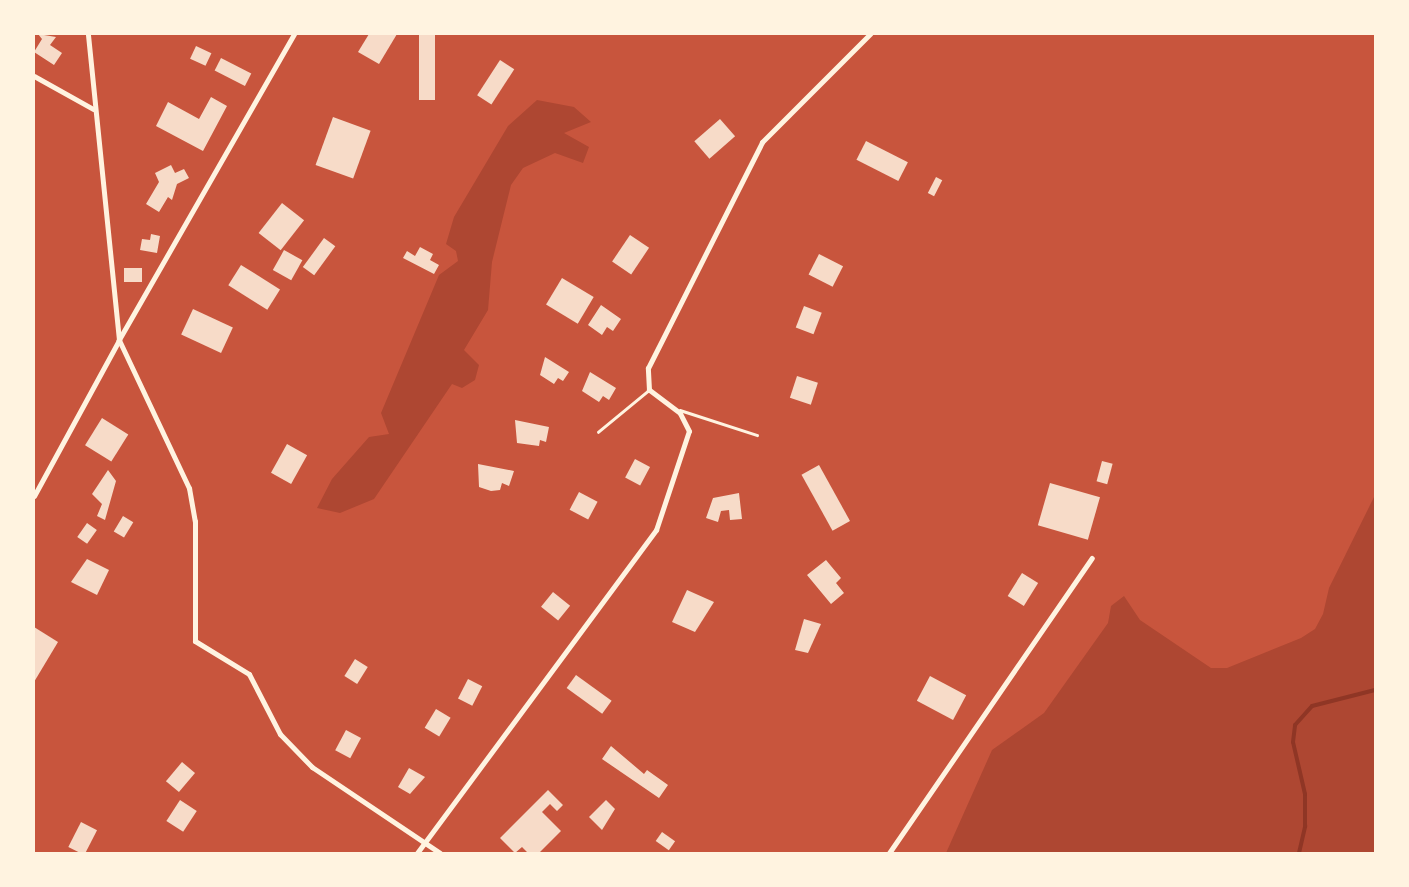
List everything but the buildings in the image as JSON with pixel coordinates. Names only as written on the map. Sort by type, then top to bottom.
[{"type":"street","points":[[88,34],[93,109],[119,340],[134,380],[172,447],[189,488],[195,521],[195,641],[249,674],[280,734],[312,767],[440,853]]},
{"type":"street","points":[[34,496],[119,340],[294,34]]},
{"type":"street","points":[[417,853],[656,530],[689,431],[676,409],[649,390],[646,376],[652,360],[762,142],[870,34]]},
{"type":"street","points":[[34,76],[93,109]]},
{"type":"street","points":[[889,853],[1092,558]]},
{"type":"lane","points":[[598,432],[649,390]]},
{"type":"lane","points":[[676,409],[757,435]]},
{"type":"shaded area","points":[[537,100],[574,107],[591,122],[564,133],[589,147],[583,163],[555,153],[523,168],[511,185],[492,262],[488,310],[464,350],[479,365],[475,380],[462,388],[452,384],[374,499],[340,513],[317,508],[332,479],[369,437],[389,434],[381,413],[439,275],[458,261],[456,251],[446,244],[454,217],[508,126]]},
{"type":"shaded area","points":[[1375,495],[1375,853],[946,853],[992,750],[1044,713],[1108,623],[1111,606],[1124,596],[1140,620],[1211,668],[1227,668],[1301,638],[1315,629],[1323,614],[1329,588]]},
{"type":"waterway","points":[[1299,853],[1305,826],[1305,794],[1293,742],[1295,725],[1312,706],[1375,690]]}]
